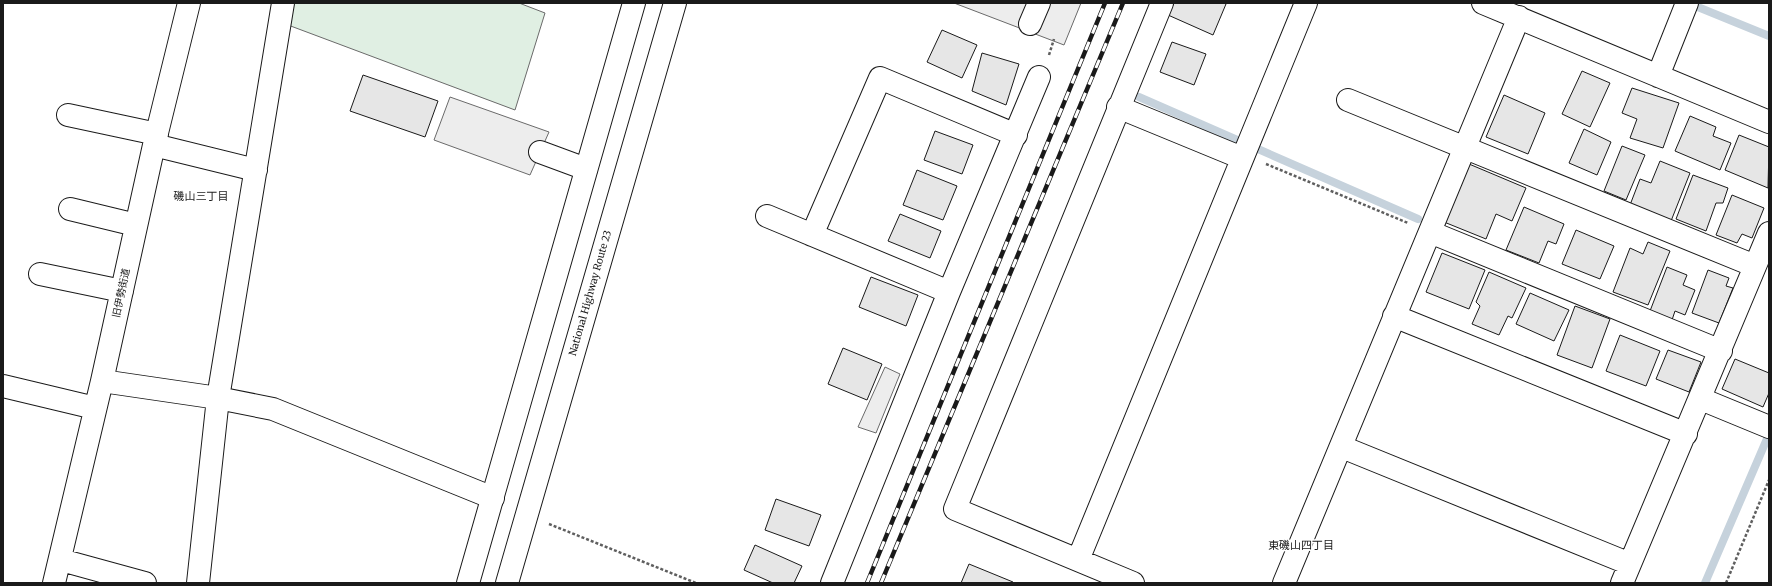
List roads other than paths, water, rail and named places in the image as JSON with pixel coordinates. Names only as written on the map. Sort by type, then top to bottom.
[{"type":"main road","name":"旧伊勢街道","points":[[54,583],[61,560],[102,381],[155,140],[189,3]]},
{"type":"main road","points":[[198,583],[218,398],[283,3]]},
{"type":"main road","points":[[468,583],[634,3]]},
{"type":"main road","name":"National Highway Route 23","points":[[507,583],[674,3]]},
{"type":"main road","points":[[1133,583],[955,510],[1118,107],[1162,3]]},
{"type":"main road","points":[[1078,560],[1306,3]]},
{"type":"main road","points":[[1483,3],[1769,122]]},
{"type":"main road","points":[[1658,76],[1684,9]]},
{"type":"main road","points":[[1292,581],[1342,447],[1394,316],[1519,17]]},
{"type":"main road","points":[[832,583],[949,292],[1039,77]]},
{"type":"main road","points":[[812,235],[880,78],[1016,135]]},
{"type":"main road","points":[[1348,100],[1755,266]]},
{"type":"main road","points":[[1118,107],[1246,150]]},
{"type":"main road","points":[[68,115],[256,170]]},
{"type":"main road","points":[[540,152],[586,169]]},
{"type":"main road","points":[[70,209],[136,225]]},
{"type":"main road","points":[[767,216],[949,292]]},
{"type":"main road","points":[[1430,232],[1720,351]]},
{"type":"main road","points":[[1342,447],[1626,573],[1686,434],[1769,233]]},
{"type":"main road","points":[[40,274],[122,291]]},
{"type":"main road","points":[[1394,316],[1686,434]]},
{"type":"main road","points":[[102,381],[218,398],[273,409],[492,498]]},
{"type":"main road","points":[[3,386],[95,408]]},
{"type":"main road","points":[[1700,399],[1765,425]]},
{"type":"main road","points":[[61,560],[145,583]]},
{"type":"waterway","points":[[1688,3],[1769,36]]},
{"type":"waterway","points":[[1139,97],[1418,219]]},
{"type":"waterway","points":[[1705,583],[1769,434]]},
{"type":"railway","points":[[867,583],[1105,3]]},
{"type":"railway","points":[[881,583],[1123,3]]},
{"type":"district","name":"磯山三丁目","points":[[201,196]]},
{"type":"district","name":"東磯山四丁目","points":[[1301,545]]}]
